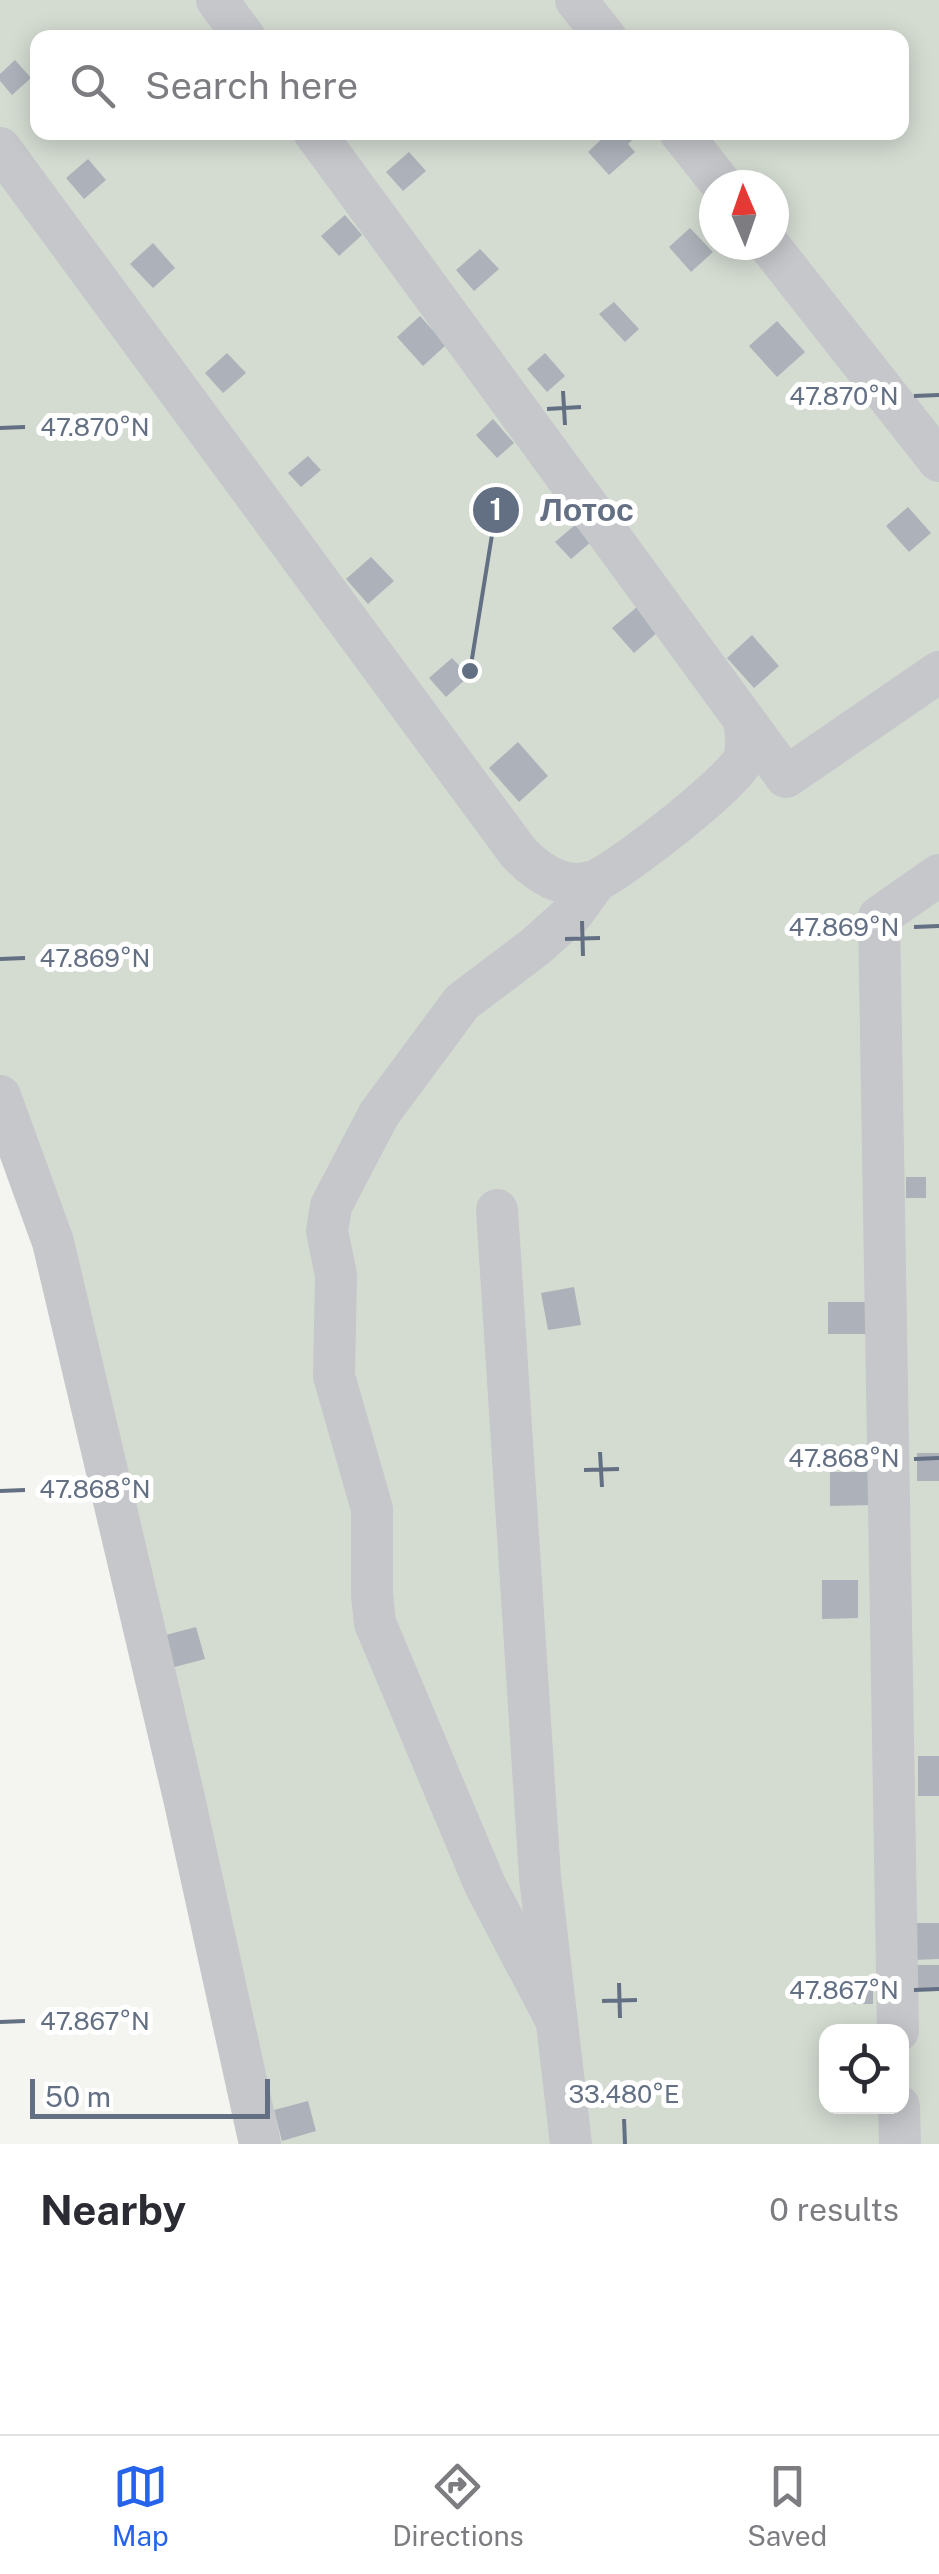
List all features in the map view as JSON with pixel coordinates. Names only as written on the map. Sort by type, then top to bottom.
[{"type":"street","points":[[217,0],[239,30]]},
{"type":"street","points":[[576,0],[600,30]]},
{"type":"street","points":[[320,140],[786,777],[939,672]]},
{"type":"street","points":[[686,140],[710,170]]},
{"type":"street","points":[[0,148],[518,852],[532,867],[552,878],[574,884],[596,881]]},
{"type":"street","points":[[781,260],[939,461]]},
{"type":"street","points":[[556,2020],[486,1886],[376,1622],[372,1595],[372,1510],[334,1376],[336,1275],[328,1232],[331,1206],[379,1114],[462,1002],[573,913],[596,881],[705,800],[737,771],[747,740],[744,720]]},
{"type":"street","points":[[898,2024],[878,917],[939,875]]},
{"type":"street","points":[[0,1096],[53,1242],[184,1798],[260,2144]]},
{"type":"street","points":[[497,1210],[540,1877],[571,2144]]},
{"type":"street","points":[[899,2114],[900,2144]]},
{"type":"shaded area","points":[[0,0],[939,0],[939,2144],[260,2144],[0,1096]]},
{"type":"building","points":[[15,60],[30,79],[12,95],[0,81],[0,74]]},
{"type":"building","points":[[601,140],[632,140],[628,144],[635,152],[609,175],[588,152]]},
{"type":"building","points":[[409,152],[426,171],[403,191],[386,172]]},
{"type":"building","points":[[88,159],[106,180],[84,199],[66,178]]},
{"type":"building","points":[[345,215],[362,235],[339,256],[321,236]]},
{"type":"building","points":[[690,228],[699,237],[699,260],[704,260],[691,272],[669,247]]},
{"type":"building","points":[[153,243],[175,268],[153,288],[130,264]]},
{"type":"building","points":[[480,249],[499,269],[474,291],[456,270]]},
{"type":"building","points":[[614,302],[639,329],[625,342],[599,314]]},
{"type":"building","points":[[420,316],[446,345],[423,366],[397,337]]},
{"type":"building","points":[[777,321],[805,352],[777,377],[749,346]]},
{"type":"building","points":[[227,353],[246,373],[223,393],[205,373]]},
{"type":"building","points":[[545,353],[565,376],[547,392],[527,369]]},
{"type":"building","points":[[493,419],[514,443],[497,458],[476,435]]},
{"type":"building","points":[[308,456],[321,470],[301,487],[288,473]]},
{"type":"building","points":[[908,507],[931,533],[909,552],[886,526]]},
{"type":"building","points":[[575,525],[591,542],[571,559],[555,542]]},
{"type":"building","points":[[371,557],[394,581],[368,604],[346,579]]},
{"type":"building","points":[[637,607],[659,631],[634,653],[612,628]]},
{"type":"building","points":[[752,635],[779,666],[754,688],[727,658]]},
{"type":"building","points":[[452,658],[469,676],[446,697],[429,678]]},
{"type":"building","points":[[518,742],[548,776],[519,802],[489,768]]},
{"type":"building","points":[[906,1177],[926,1177],[926,1198],[906,1198]]},
{"type":"building","points":[[574,1287],[581,1325],[548,1330],[541,1293]]},
{"type":"building","points":[[828,1302],[867,1302],[867,1334],[828,1334]]},
{"type":"building","points":[[917,1453],[939,1453],[939,1481],[917,1481]]},
{"type":"building","points":[[830,1472],[873,1472],[873,1505],[830,1506]]},
{"type":"building","points":[[822,1580],[858,1580],[858,1618],[822,1619]]},
{"type":"building","points":[[196,1627],[205,1659],[167,1669],[158,1637]]},
{"type":"building","points":[[918,1756],[939,1756],[939,1796],[918,1796]]},
{"type":"building","points":[[913,1923],[939,1923],[939,1959],[913,1960]]},
{"type":"building","points":[[913,1965],[939,1965],[939,1989],[914,1989]]},
{"type":"building","points":[[854,1983],[873,1983],[873,2004],[854,2004]]},
{"type":"building","points":[[308,2101],[316,2131],[282,2141],[274,2110]]},
{"type":"place","name":"Лотос","points":[[470,671]]}]
